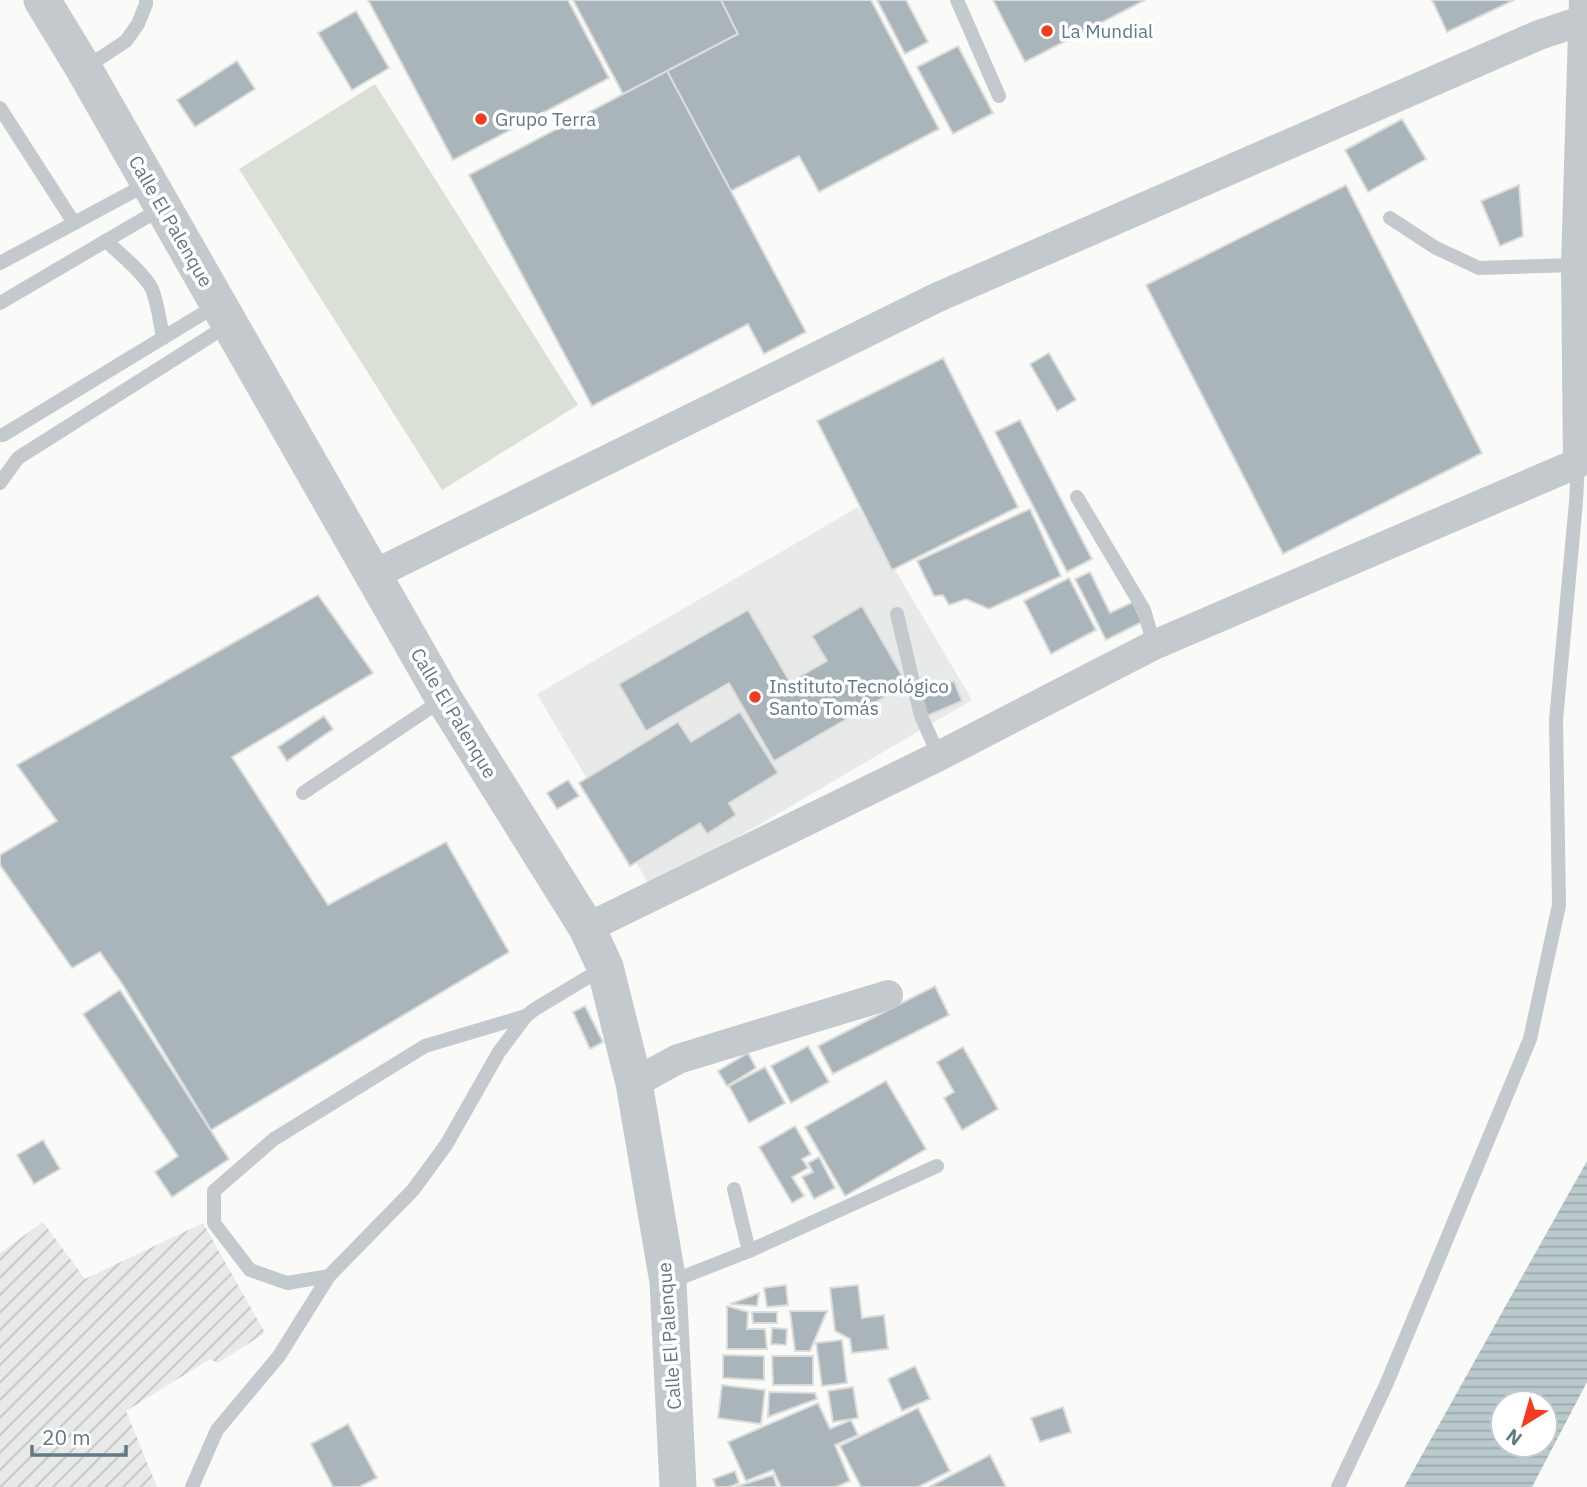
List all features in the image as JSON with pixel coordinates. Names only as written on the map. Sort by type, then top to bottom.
[{"type":"street","name":"Calle El Palenque","points":[[42,0],[444,699],[587,928],[605,967],[635,1083],[668,1282],[678,1487]]},
{"type":"street","points":[[587,928],[939,756],[1154,645],[1578,463],[1576,265],[1584,10]]},
{"type":"street","points":[[373,575],[936,298],[1539,35],[1584,10]]},
{"type":"street","points":[[635,1083],[678,1059],[888,995]]},
{"type":"lane","points":[[84,69],[126,41],[138,24],[146,0]]},
{"type":"lane","points":[[957,0],[999,96]]},
{"type":"lane","points":[[0,108],[74,223]]},
{"type":"lane","points":[[0,263],[74,223],[156,195]]},
{"type":"lane","points":[[0,303],[106,242],[156,195]]},
{"type":"lane","points":[[1390,218],[1436,248],[1479,268],[1576,265]]},
{"type":"lane","points":[[106,242],[131,264],[151,288],[163,338]]},
{"type":"lane","points":[[0,435],[163,338],[223,314]]},
{"type":"lane","points":[[0,483],[18,457],[223,314]]},
{"type":"lane","points":[[1338,1487],[1386,1385],[1530,1040],[1559,905],[1556,720],[1578,463]]},
{"type":"lane","points":[[1077,497],[1144,610],[1154,645]]},
{"type":"lane","points":[[897,614],[921,716],[939,756]]},
{"type":"lane","points":[[303,793],[444,699]]},
{"type":"lane","points":[[192,1487],[217,1430],[279,1356],[329,1276],[413,1191],[446,1145],[499,1052],[526,1016],[605,967]]},
{"type":"lane","points":[[329,1276],[288,1283],[250,1270],[214,1223],[214,1191],[274,1139],[425,1046],[526,1016]]},
{"type":"lane","points":[[668,1282],[749,1251],[937,1166]]},
{"type":"lane","points":[[734,1189],[749,1251]]},
{"type":"shaded area","points":[[375,84],[578,405],[442,490],[239,169]]},
{"type":"shaded area","name":"Instituto Tecnológico Santo Tomás","points":[[858,507],[972,700],[651,888],[537,694]]},
{"type":"shaded area","points":[[1587,1161],[1587,1382],[1559,1435],[1559,1389],[1489,1389],[1489,1459],[1547,1459],[1532,1487],[1404,1487]]},
{"type":"shaded area","points":[[43,1222],[85,1279],[203,1223],[265,1333],[218,1363],[210,1359],[126,1411],[157,1487],[0,1487],[0,1253]]},
{"type":"building","name":"Grupo Terra","points":[[368,0],[568,0],[609,78],[453,160]]},
{"type":"building","points":[[573,0],[721,0],[738,34],[623,94]]},
{"type":"building","points":[[721,0],[871,0],[939,129],[819,192],[799,156],[731,191],[667,71],[738,34]]},
{"type":"building","points":[[877,0],[906,0],[928,42],[905,54]]},
{"type":"building","name":"La Mundial","points":[[993,0],[1145,0],[1025,62]]},
{"type":"building","points":[[1432,0],[1514,0],[1447,32]]},
{"type":"building","points":[[356,11],[389,68],[352,90],[318,33]]},
{"type":"building","points":[[958,46],[993,113],[953,134],[917,67]]},
{"type":"building","points":[[237,61],[255,89],[195,127],[177,100]]},
{"type":"building","points":[[667,71],[806,332],[764,354],[748,324],[592,406],[469,175]]},
{"type":"building","points":[[1402,119],[1426,159],[1368,192],[1345,150]]},
{"type":"building","points":[[1346,185],[1482,453],[1283,554],[1146,285]]},
{"type":"building","points":[[1519,185],[1523,236],[1500,246],[1481,201]]},
{"type":"building","points":[[1049,353],[1076,400],[1057,411],[1030,364]]},
{"type":"building","points":[[943,358],[1018,507],[892,570],[817,421]]},
{"type":"building","points":[[1020,420],[1092,559],[1067,572],[995,432]]},
{"type":"building","points":[[1030,509],[1061,576],[989,609],[966,599],[949,605],[943,595],[934,596],[917,561]]},
{"type":"building","points":[[1090,572],[1110,613],[1133,602],[1142,622],[1106,640],[1075,579]]},
{"type":"building","points":[[1069,578],[1096,630],[1051,654],[1024,601]]},
{"type":"building","points":[[318,595],[373,673],[232,757],[328,905],[446,842],[509,952],[211,1130],[100,952],[72,968],[0,865],[0,855],[57,821],[17,765]]},
{"type":"building","points":[[862,606],[907,684],[774,761],[729,683],[646,731],[619,684],[748,610],[790,682],[827,661],[812,636]]},
{"type":"building","points":[[954,681],[962,701],[927,716],[919,696]]},
{"type":"building","points":[[740,712],[778,773],[729,803],[736,815],[707,834],[700,823],[630,866],[579,783],[678,722],[691,742]]},
{"type":"building","points":[[324,716],[333,729],[287,761],[278,747]]},
{"type":"building","points":[[568,780],[579,796],[557,809],[547,793]]},
{"type":"building","points":[[935,986],[949,1015],[833,1074],[818,1046]]},
{"type":"building","points":[[120,990],[229,1159],[172,1197],[155,1172],[178,1156],[83,1014]]},
{"type":"building","points":[[585,1006],[603,1042],[590,1049],[573,1012]]},
{"type":"building","points":[[808,1046],[829,1082],[791,1103],[771,1066]]},
{"type":"building","points":[[963,1047],[998,1109],[962,1130],[944,1098],[954,1092],[937,1062]]},
{"type":"building","points":[[748,1053],[756,1068],[727,1086],[718,1071]]},
{"type":"building","points":[[765,1067],[785,1103],[749,1123],[729,1086]]},
{"type":"building","points":[[886,1081],[926,1149],[845,1196],[805,1127]]},
{"type":"building","points":[[795,1126],[811,1154],[802,1159],[808,1168],[792,1177],[804,1196],[792,1203],[759,1147]]},
{"type":"building","points":[[43,1140],[60,1169],[34,1184],[17,1155]]},
{"type":"building","points":[[819,1157],[835,1188],[814,1199],[802,1177],[813,1172],[808,1163]]},
{"type":"building","points":[[786,1285],[788,1305],[767,1307],[764,1288]]},
{"type":"building","points":[[858,1285],[862,1318],[884,1315],[888,1349],[852,1353],[850,1339],[835,1331],[830,1288]]},
{"type":"building","points":[[759,1293],[757,1306],[730,1304]]},
{"type":"building","points":[[727,1306],[748,1312],[747,1329],[765,1329],[767,1349],[727,1349]]},
{"type":"building","points":[[790,1311],[827,1311],[810,1351],[795,1351]]},
{"type":"building","points":[[752,1312],[777,1312],[777,1323],[753,1323]]},
{"type":"building","points":[[772,1328],[787,1329],[786,1345],[771,1344]]},
{"type":"building","points":[[842,1340],[847,1383],[822,1386],[816,1343]]},
{"type":"building","points":[[723,1355],[764,1356],[764,1380],[723,1378]]},
{"type":"building","points":[[772,1356],[813,1356],[813,1385],[773,1385]]},
{"type":"building","points":[[915,1366],[930,1399],[902,1411],[888,1379]]},
{"type":"building","points":[[722,1385],[765,1390],[761,1424],[718,1418]]},
{"type":"building","points":[[853,1387],[858,1418],[833,1422],[828,1391]]},
{"type":"building","points":[[769,1392],[815,1393],[817,1399],[768,1417]]},
{"type":"building","points":[[818,1403],[830,1429],[851,1420],[858,1435],[835,1445],[850,1481],[836,1487],[781,1487],[773,1470],[746,1481],[728,1442]]},
{"type":"building","points":[[1063,1407],[1071,1432],[1040,1442],[1031,1418]]},
{"type":"building","points":[[918,1408],[950,1471],[918,1487],[861,1487],[840,1446]]},
{"type":"building","points":[[348,1424],[377,1478],[359,1487],[333,1487],[311,1444]]},
{"type":"building","points":[[990,1455],[1006,1487],[929,1487]]},
{"type":"building","points":[[735,1471],[739,1483],[729,1487],[716,1487],[713,1479]]},
{"type":"building","points":[[773,1475],[777,1487],[735,1487]]},
{"type":"place","name":"La Mundial","points":[[1047,31]]},
{"type":"place","name":"Grupo Terra","points":[[481,119]]},
{"type":"place","name":"Instituto Tecnológico Santo Tomás","points":[[755,697]]}]
